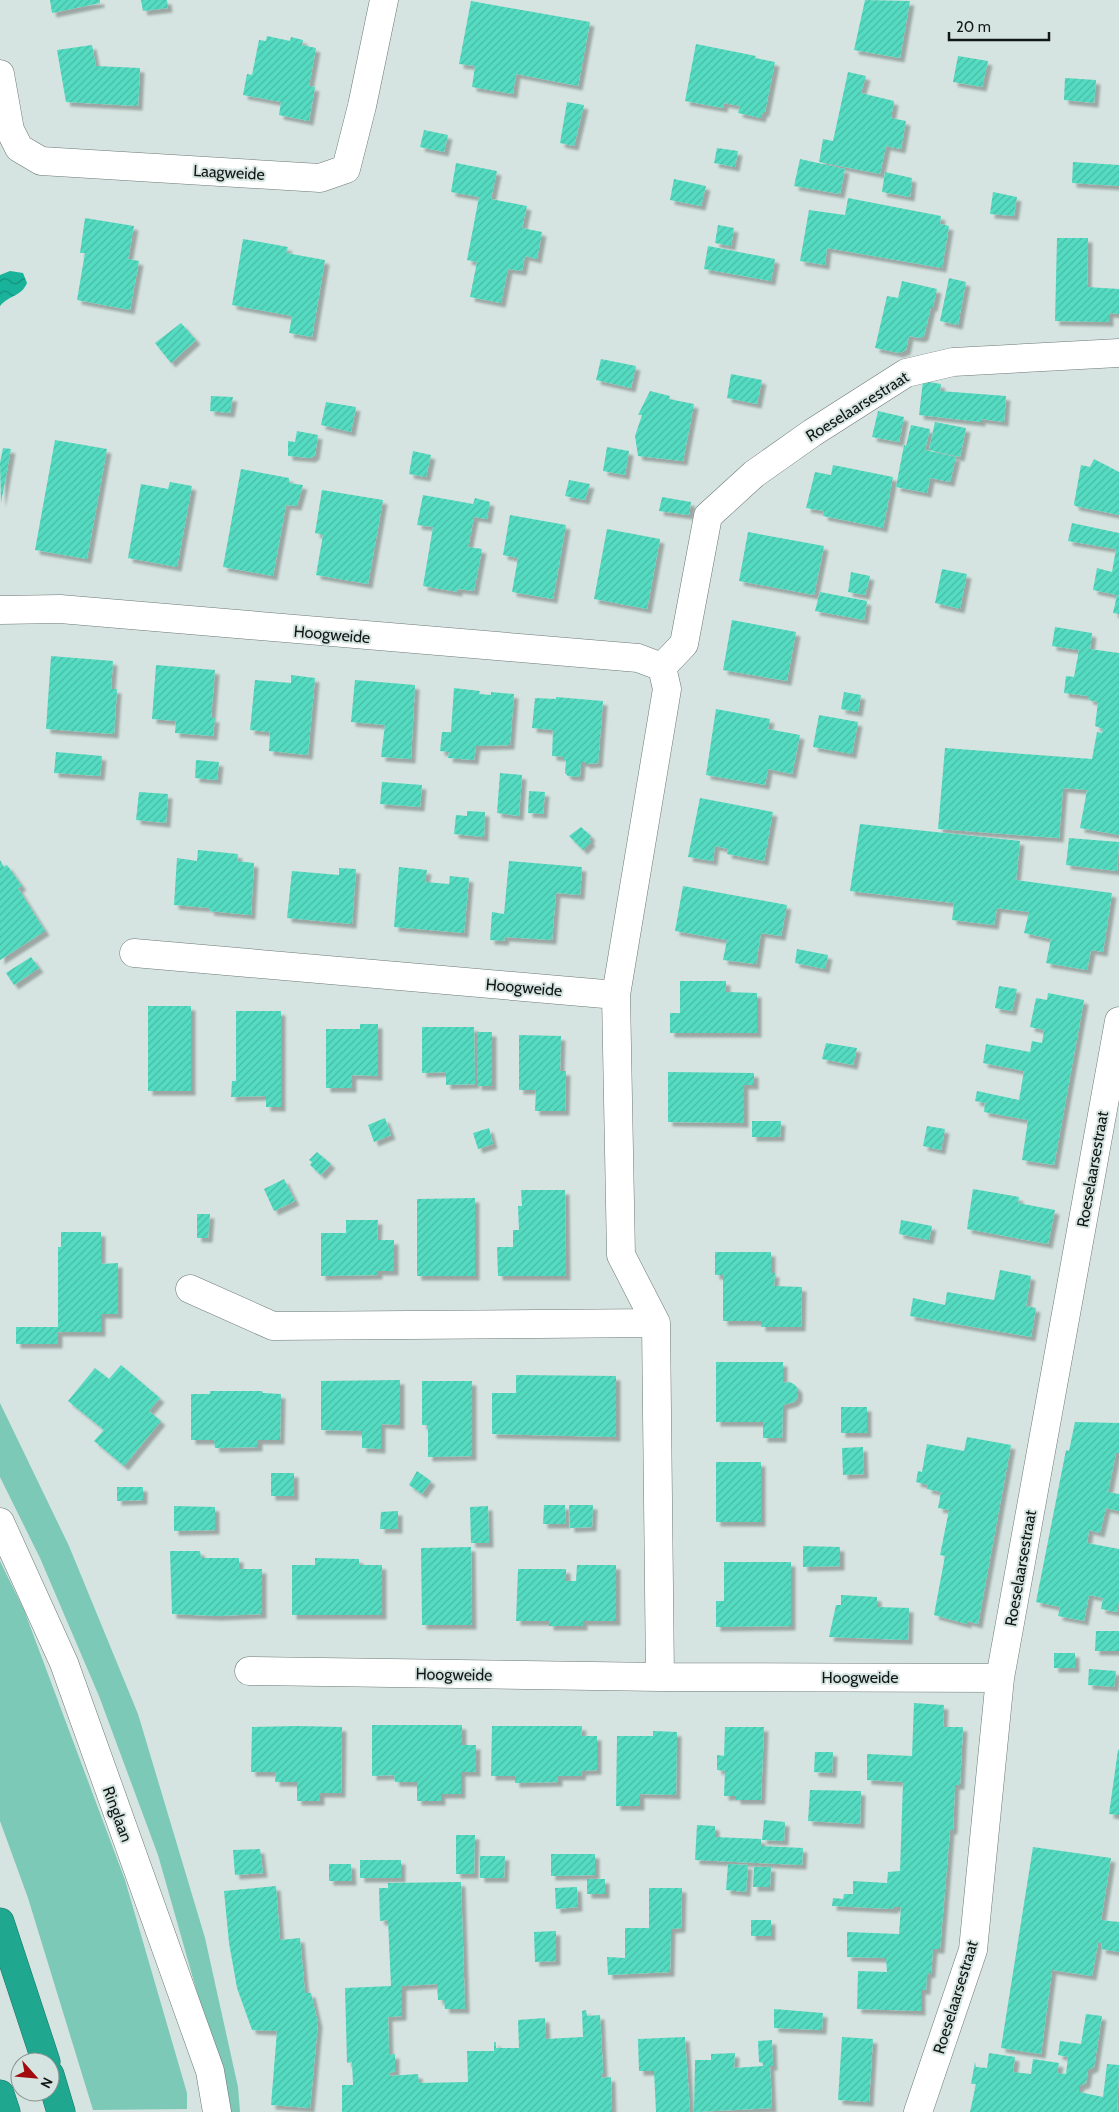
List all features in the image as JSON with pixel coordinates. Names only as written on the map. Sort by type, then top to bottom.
[{"type":"highway","points":[[0,1922],[43,2052]]},
{"type":"highway","points":[[0,2094],[6,2112]]},
{"type":"street","name":"Laagweide","points":[[0,74],[10,130],[19,148],[40,161],[320,178],[346,169],[362,106],[384,0]]},
{"type":"street","name":"Roeselaarsestraat","points":[[662,667],[684,644],[708,516],[754,474],[906,373],[954,362],[1119,353]]},
{"type":"street","name":"Hoogweide","points":[[0,610],[60,609],[638,658],[662,667]]},
{"type":"street","points":[[660,1677],[656,1323],[621,1255],[616,995],[667,689],[662,667]]},
{"type":"street","name":"Hoogweide","points":[[134,953],[616,995]]},
{"type":"street","name":"Roeselaarsestraat","points":[[918,2112],[973,1950],[1000,1678],[1119,1021]]},
{"type":"street","points":[[190,1289],[273,1326],[656,1323]]},
{"type":"street","name":"Ringlaan","points":[[0,1522],[64,1663],[210,2071],[218,2112]]},
{"type":"street","name":"Hoogweide","points":[[248,1671],[660,1677],[1000,1678]]},
{"type":"shaded area","points":[[0,1403],[69,1546],[138,1714],[205,1938],[238,2087],[240,2112],[231,2112],[158,1855],[99,1696],[40,1558],[0,1477]]},
{"type":"shaded area","points":[[0,1561],[24,1610],[125,1880],[187,2093],[187,2109],[93,2110],[28,1898],[0,1821]]},
{"type":"water","points":[[10,271],[23,273],[27,283],[22,291],[3,302],[0,306],[0,275]]},
{"type":"building","points":[[50,0],[100,0],[100,3],[52,13]]},
{"type":"building","points":[[141,0],[167,0],[168,8],[143,11]]},
{"type":"building","points":[[865,0],[910,1],[900,58],[854,50]]},
{"type":"building","points":[[471,1],[590,22],[578,86],[516,74],[513,94],[472,87],[475,66],[459,64]]},
{"type":"building","points":[[267,36],[290,41],[291,37],[303,40],[302,45],[316,48],[309,86],[315,87],[309,121],[279,115],[281,102],[243,95],[247,74],[252,75],[259,40],[266,41]]},
{"type":"building","points":[[696,44],[756,56],[755,58],[775,62],[765,112],[763,112],[761,118],[738,113],[740,106],[724,103],[723,108],[685,101]]},
{"type":"building","points":[[92,45],[96,66],[140,68],[138,106],[66,102],[57,50]]},
{"type":"building","points":[[958,56],[988,61],[982,87],[953,82]]},
{"type":"building","points":[[848,72],[866,76],[861,93],[894,101],[891,118],[906,121],[901,149],[886,146],[880,174],[819,162],[823,139],[833,141]]},
{"type":"building","points":[[1065,78],[1096,80],[1094,103],[1064,100]]},
{"type":"building","points":[[567,102],[584,105],[574,146],[560,143]]},
{"type":"building","points":[[424,130],[448,135],[444,152],[420,147]]},
{"type":"building","points":[[717,148],[738,151],[735,167],[714,163]]},
{"type":"building","points":[[800,159],[845,169],[840,194],[794,186]]},
{"type":"building","points":[[1073,162],[1119,165],[1119,186],[1072,183]]},
{"type":"building","points":[[456,163],[497,171],[491,199],[527,206],[522,228],[542,232],[537,259],[525,256],[522,271],[508,269],[501,303],[470,297],[477,262],[467,260],[479,197],[451,192]]},
{"type":"building","points":[[885,172],[912,178],[910,197],[882,192]]},
{"type":"building","points":[[674,179],[706,186],[701,206],[670,200]]},
{"type":"building","points":[[993,192],[1017,197],[1014,216],[990,214]]},
{"type":"building","points":[[848,198],[941,216],[940,224],[949,226],[942,268],[827,248],[825,265],[800,261],[809,210],[845,215]]},
{"type":"building","points":[[85,218],[134,226],[128,259],[139,261],[130,310],[77,300],[85,253],[80,253]]},
{"type":"building","points":[[718,225],[734,228],[731,246],[715,243]]},
{"type":"building","points":[[1057,238],[1088,238],[1087,287],[1119,289],[1119,314],[1109,313],[1109,322],[1055,321]]},
{"type":"building","points":[[243,239],[288,247],[286,253],[325,260],[312,337],[289,333],[292,316],[232,305]]},
{"type":"building","points":[[708,246],[775,259],[771,281],[704,269]]},
{"type":"building","points":[[949,278],[966,282],[958,325],[940,321]]},
{"type":"building","points":[[902,281],[937,289],[924,336],[920,338],[909,336],[906,350],[899,353],[875,348],[887,296],[898,298]]},
{"type":"building","points":[[181,323],[196,340],[171,363],[155,343]]},
{"type":"building","points":[[601,359],[636,366],[631,388],[596,380]]},
{"type":"building","points":[[731,374],[762,380],[757,404],[727,398]]},
{"type":"building","points":[[923,381],[941,384],[940,391],[1006,396],[1004,422],[981,419],[981,422],[919,415]]},
{"type":"building","points":[[650,391],[670,396],[669,399],[694,404],[683,461],[638,456],[635,436],[642,415],[638,415]]},
{"type":"building","points":[[211,396],[233,397],[230,413],[210,411]]},
{"type":"building","points":[[326,402],[356,407],[351,432],[321,425]]},
{"type":"building","points":[[878,411],[904,417],[899,442],[872,437]]},
{"type":"building","points":[[935,422],[966,428],[960,457],[929,450]]},
{"type":"building","points":[[911,425],[930,429],[925,450],[956,457],[950,482],[930,478],[927,493],[896,487],[904,445],[906,446]]},
{"type":"building","points":[[297,431],[318,435],[315,455],[311,458],[288,456],[288,441],[295,442]]},
{"type":"building","points":[[55,440],[107,449],[87,559],[35,550]]},
{"type":"building","points":[[607,447],[629,451],[625,475],[603,471]]},
{"type":"building","points":[[3,448],[11,449],[1,503],[0,463]]},
{"type":"building","points":[[413,451],[431,455],[426,477],[409,474]]},
{"type":"building","points":[[1094,459],[1119,472],[1119,515],[1075,506],[1074,504],[1081,465],[1090,467]]},
{"type":"building","points":[[833,465],[893,477],[883,528],[823,516],[824,511],[806,508],[815,472],[831,475]]},
{"type":"building","points":[[241,469],[289,478],[289,483],[303,485],[297,506],[286,505],[273,576],[223,567]]},
{"type":"building","points":[[569,480],[590,484],[585,500],[565,496]]},
{"type":"building","points":[[170,482],[192,486],[177,567],[128,558],[141,484],[168,489]]},
{"type":"building","points":[[322,490],[383,500],[368,584],[316,575],[323,535],[315,533]]},
{"type":"building","points":[[423,495],[473,504],[475,498],[490,502],[487,519],[474,517],[468,547],[482,549],[474,591],[458,589],[458,592],[423,586],[433,527],[417,525]]},
{"type":"building","points":[[662,497],[691,502],[689,515],[659,511]]},
{"type":"building","points":[[510,515],[566,525],[553,599],[512,592],[518,558],[503,555]]},
{"type":"building","points":[[1072,523],[1119,533],[1119,614],[1113,613],[1117,595],[1093,590],[1097,568],[1112,572],[1116,549],[1068,541]]},
{"type":"building","points":[[607,529],[660,539],[647,609],[594,599]]},
{"type":"building","points":[[748,532],[824,546],[814,595],[739,581]]},
{"type":"building","points":[[942,569],[967,574],[960,609],[935,603]]},
{"type":"building","points":[[851,572],[870,576],[865,595],[848,592]]},
{"type":"building","points":[[820,592],[867,601],[864,620],[815,611]]},
{"type":"building","points":[[732,620],[796,632],[787,681],[723,670]]},
{"type":"building","points":[[1055,627],[1092,633],[1090,649],[1119,653],[1119,835],[1080,828],[1087,790],[1063,788],[1059,838],[938,829],[945,748],[1092,759],[1097,732],[1102,733],[1103,729],[1095,726],[1098,702],[1089,700],[1088,696],[1064,693],[1066,676],[1074,677],[1079,650],[1052,646]]},
{"type":"building","points":[[51,656],[113,661],[111,689],[117,689],[114,734],[46,729]]},
{"type":"building","points":[[156,665],[215,670],[211,718],[215,718],[213,736],[175,733],[176,721],[152,719]]},
{"type":"building","points":[[291,675],[315,678],[308,755],[269,751],[270,732],[250,730],[255,680],[291,683]]},
{"type":"building","points":[[355,680],[415,685],[411,759],[381,757],[385,725],[351,722]]},
{"type":"building","points":[[454,688],[480,691],[479,694],[491,695],[491,692],[514,694],[510,745],[476,746],[474,760],[448,758],[449,752],[440,751],[442,732],[451,732]]},
{"type":"building","points":[[844,692],[861,695],[858,712],[841,709]]},
{"type":"building","points":[[556,697],[603,701],[598,763],[585,764],[585,762],[581,762],[580,775],[578,777],[568,776],[565,773],[566,760],[564,760],[564,757],[552,756],[553,730],[532,728],[535,698],[556,699]]},
{"type":"building","points":[[716,709],[770,719],[768,729],[800,735],[792,774],[768,769],[765,785],[706,775]]},
{"type":"building","points":[[819,715],[858,722],[852,754],[813,747]]},
{"type":"building","points":[[56,752],[102,756],[100,776],[54,773]]},
{"type":"building","points":[[196,760],[219,762],[217,780],[195,778]]},
{"type":"building","points":[[500,773],[522,775],[519,816],[497,813]]},
{"type":"building","points":[[382,782],[422,785],[420,807],[380,804]]},
{"type":"building","points":[[529,791],[545,792],[543,814],[528,813]]},
{"type":"building","points":[[139,792],[168,794],[166,823],[136,820]]},
{"type":"building","points":[[700,798],[773,812],[764,861],[727,854],[728,849],[715,846],[713,861],[688,857]]},
{"type":"building","points":[[467,811],[485,812],[484,837],[454,834],[456,815],[467,816]]},
{"type":"building","points":[[860,824],[1020,841],[1016,880],[1112,893],[1103,952],[1091,950],[1087,970],[1046,963],[1051,939],[1024,933],[1029,912],[997,908],[994,925],[952,920],[954,903],[850,891]]},
{"type":"building","points":[[581,827],[591,836],[589,839],[591,842],[583,850],[569,836]]},
{"type":"building","points":[[1069,838],[1119,842],[1117,871],[1066,865]]},
{"type":"building","points":[[198,850],[238,854],[237,861],[254,863],[251,915],[209,911],[210,908],[174,905],[177,858],[197,861]]},
{"type":"building","points":[[0,860],[4,867],[7,865],[22,886],[18,888],[45,931],[0,960]]},
{"type":"building","points":[[509,861],[582,867],[580,895],[556,893],[552,940],[505,937],[504,941],[490,940],[492,912],[504,914]]},
{"type":"building","points":[[399,867],[427,870],[425,882],[449,884],[450,876],[469,878],[464,933],[394,927]]},
{"type":"building","points":[[339,868],[356,869],[352,924],[287,918],[292,871],[339,875]]},
{"type":"building","points":[[683,886],[787,905],[781,936],[761,933],[756,964],[723,960],[727,940],[675,931]]},
{"type":"building","points":[[797,949],[828,955],[825,969],[795,963]]},
{"type":"building","points":[[31,957],[39,968],[14,985],[6,973]]},
{"type":"building","points":[[680,981],[726,981],[726,992],[757,993],[757,1033],[670,1033],[670,1013],[680,1013]]},
{"type":"building","points":[[999,986],[1017,989],[1012,1011],[995,1008]]},
{"type":"building","points":[[1048,993],[1084,1000],[1054,1165],[1022,1160],[1028,1120],[984,1112],[985,1103],[975,1101],[977,1091],[1019,1100],[1024,1071],[983,1063],[986,1044],[1030,1052],[1032,1041],[1042,1043],[1044,1030],[1030,1027],[1036,998],[1047,1000]]},
{"type":"building","points":[[148,1006],[191,1006],[191,1091],[148,1091]]},
{"type":"building","points":[[236,1011],[281,1011],[281,1107],[266,1107],[266,1096],[231,1097],[232,1081],[236,1081]]},
{"type":"building","points":[[360,1024],[378,1024],[378,1076],[352,1075],[352,1088],[326,1088],[326,1029],[360,1029]]},
{"type":"building","points":[[422,1027],[474,1027],[475,1084],[446,1085],[446,1072],[422,1073]]},
{"type":"building","points":[[477,1032],[492,1032],[492,1086],[477,1086]]},
{"type":"building","points":[[519,1035],[561,1036],[560,1071],[566,1071],[565,1111],[535,1111],[536,1090],[519,1090]]},
{"type":"building","points":[[826,1043],[857,1048],[853,1065],[822,1059]]},
{"type":"building","points":[[668,1072],[754,1073],[754,1085],[744,1085],[744,1123],[668,1122]]},
{"type":"building","points":[[385,1118],[391,1135],[374,1142],[368,1125]]},
{"type":"building","points":[[752,1121],[781,1121],[780,1137],[752,1137]]},
{"type":"building","points":[[927,1126],[945,1129],[941,1150],[923,1146]]},
{"type":"building","points":[[489,1128],[493,1144],[478,1149],[473,1133]]},
{"type":"building","points":[[317,1152],[331,1164],[321,1175],[310,1165],[312,1162],[309,1160]]},
{"type":"building","points":[[284,1179],[295,1201],[274,1211],[264,1189]]},
{"type":"building","points":[[973,1189],[1019,1197],[1018,1203],[1055,1210],[1048,1244],[967,1229]]},
{"type":"building","points":[[521,1190],[565,1190],[566,1276],[498,1276],[497,1247],[513,1247],[513,1230],[519,1230],[518,1206],[522,1206]]},
{"type":"building","points":[[475,1198],[475,1276],[417,1276],[417,1199]]},
{"type":"building","points":[[197,1214],[210,1214],[208,1238],[197,1238]]},
{"type":"building","points":[[346,1220],[378,1220],[377,1240],[394,1240],[394,1271],[378,1271],[378,1275],[321,1276],[321,1233],[346,1233]]},
{"type":"building","points":[[901,1220],[932,1226],[929,1240],[899,1234]]},
{"type":"building","points":[[61,1232],[101,1232],[101,1264],[118,1263],[118,1314],[101,1314],[101,1332],[58,1332],[58,1344],[16,1344],[16,1327],[58,1327],[58,1247],[61,1247]]},
{"type":"building","points":[[715,1252],[771,1252],[771,1273],[775,1273],[774,1286],[802,1287],[801,1327],[761,1327],[761,1321],[723,1321],[723,1275],[715,1275]]},
{"type":"building","points":[[1000,1270],[1031,1276],[1026,1306],[1036,1308],[1031,1337],[910,1316],[913,1298],[945,1305],[947,1292],[994,1300]]},
{"type":"building","points":[[716,1362],[783,1362],[783,1383],[790,1382],[795,1385],[798,1389],[798,1397],[794,1402],[783,1405],[782,1438],[763,1438],[763,1422],[716,1422]]},
{"type":"building","points":[[121,1365],[160,1398],[149,1411],[161,1421],[124,1466],[94,1441],[104,1430],[68,1401],[95,1368],[109,1379]]},
{"type":"building","points":[[516,1375],[616,1376],[616,1437],[492,1434],[492,1393],[516,1393]]},
{"type":"building","points":[[400,1380],[400,1425],[381,1424],[381,1449],[362,1448],[362,1431],[321,1430],[321,1381]]},
{"type":"building","points":[[422,1381],[472,1381],[472,1456],[428,1457],[428,1425],[422,1425]]},
{"type":"building","points":[[210,1391],[262,1391],[263,1393],[281,1394],[280,1440],[258,1440],[258,1447],[215,1448],[214,1440],[191,1440],[191,1394],[210,1394]]},
{"type":"building","points":[[841,1407],[867,1407],[867,1433],[841,1433]]},
{"type":"building","points":[[1075,1422],[1119,1423],[1119,1453],[1116,1453],[1108,1492],[1119,1494],[1119,1511],[1106,1508],[1100,1533],[1089,1530],[1087,1543],[1119,1549],[1119,1601],[1117,1612],[1101,1609],[1103,1598],[1089,1595],[1084,1621],[1058,1616],[1060,1607],[1036,1602],[1066,1450],[1069,1451]]},
{"type":"building","points":[[967,1437],[1011,1445],[978,1624],[967,1621],[967,1624],[934,1615],[945,1556],[940,1555],[949,1510],[938,1508],[941,1492],[927,1489],[928,1485],[916,1482],[918,1471],[922,1472],[927,1444],[964,1451]]},
{"type":"building","points":[[863,1447],[864,1474],[843,1475],[842,1448]]},
{"type":"building","points":[[716,1462],[761,1462],[761,1522],[716,1522]]},
{"type":"building","points":[[417,1471],[431,1481],[422,1494],[409,1485]]},
{"type":"building","points":[[271,1473],[294,1473],[294,1496],[271,1496]]},
{"type":"building","points":[[117,1487],[143,1487],[143,1500],[117,1501]]},
{"type":"building","points":[[544,1505],[565,1505],[566,1524],[543,1524]]},
{"type":"building","points":[[569,1505],[593,1505],[592,1527],[570,1528]]},
{"type":"building","points":[[174,1506],[215,1507],[215,1530],[174,1531]]},
{"type":"building","points":[[488,1506],[489,1543],[471,1543],[470,1507]]},
{"type":"building","points":[[398,1511],[398,1529],[380,1529],[381,1512]]},
{"type":"building","points":[[803,1546],[840,1547],[840,1566],[803,1567]]},
{"type":"building","points":[[471,1547],[472,1625],[422,1625],[421,1548]]},
{"type":"building","points":[[170,1551],[200,1551],[201,1558],[239,1558],[239,1569],[262,1569],[262,1614],[217,1616],[172,1614]]},
{"type":"building","points":[[315,1558],[359,1559],[359,1565],[382,1565],[382,1615],[292,1615],[292,1565],[315,1565]]},
{"type":"building","points":[[724,1562],[791,1562],[791,1626],[716,1627],[716,1601],[724,1601]]},
{"type":"building","points":[[577,1565],[616,1565],[616,1621],[583,1621],[583,1626],[549,1626],[549,1621],[516,1621],[518,1569],[566,1569],[566,1581],[576,1581]]},
{"type":"building","points":[[841,1595],[877,1597],[877,1607],[909,1608],[908,1640],[829,1637],[836,1605],[841,1605]]},
{"type":"building","points":[[1096,1631],[1119,1631],[1119,1651],[1095,1651]]},
{"type":"building","points":[[1054,1653],[1075,1653],[1075,1668],[1054,1668]]},
{"type":"building","points":[[1089,1669],[1116,1671],[1114,1687],[1088,1685]]},
{"type":"building","points":[[914,1703],[944,1705],[943,1727],[963,1727],[960,1785],[955,1785],[953,1830],[950,1830],[940,1949],[933,1949],[931,1973],[927,1974],[926,1990],[921,1990],[921,2011],[857,2009],[858,1971],[887,1972],[886,1958],[847,1957],[847,1932],[899,1934],[901,1907],[894,1907],[894,1909],[832,1906],[833,1898],[843,1899],[844,1894],[853,1894],[853,1881],[887,1883],[888,1872],[900,1871],[903,1782],[867,1780],[867,1754],[912,1756]]},
{"type":"building","points":[[372,1725],[462,1725],[462,1745],[476,1745],[476,1772],[461,1772],[461,1794],[441,1794],[441,1801],[417,1801],[417,1782],[395,1782],[394,1775],[372,1776]]},
{"type":"building","points":[[492,1726],[582,1726],[581,1736],[597,1736],[597,1770],[582,1771],[581,1776],[558,1776],[558,1782],[515,1783],[515,1776],[491,1776]]},
{"type":"building","points":[[252,1727],[342,1727],[341,1793],[320,1793],[320,1801],[297,1801],[297,1782],[275,1782],[276,1772],[251,1772]]},
{"type":"building","points":[[725,1727],[764,1727],[761,1800],[736,1800],[736,1796],[724,1796],[725,1771],[717,1770],[717,1755],[724,1756]]},
{"type":"building","points":[[653,1731],[677,1732],[676,1795],[640,1794],[640,1806],[616,1806],[617,1736],[653,1736]]},
{"type":"building","points":[[1119,1750],[1119,1815],[1109,1814]]},
{"type":"building","points":[[815,1752],[833,1752],[832,1773],[814,1772]]},
{"type":"building","points":[[810,1790],[861,1791],[860,1824],[808,1821]]},
{"type":"building","points":[[764,1820],[785,1822],[784,1841],[762,1840]]},
{"type":"building","points":[[697,1825],[715,1826],[715,1837],[761,1839],[761,1846],[803,1848],[802,1865],[695,1860]]},
{"type":"building","points":[[456,1835],[475,1835],[474,1874],[456,1874]]},
{"type":"building","points":[[1033,1847],[1111,1858],[1101,1920],[1119,1922],[1119,1952],[1101,1949],[1102,1943],[1098,1943],[1092,1976],[1052,1970],[1041,2054],[1001,2048]]},
{"type":"building","points":[[260,1849],[263,1873],[235,1875],[233,1850]]},
{"type":"building","points":[[551,1854],[595,1854],[595,1875],[551,1876]]},
{"type":"building","points":[[480,1856],[505,1856],[504,1878],[480,1878]]},
{"type":"building","points":[[360,1860],[401,1860],[401,1878],[360,1878]]},
{"type":"building","points":[[329,1864],[351,1864],[352,1881],[329,1881]]},
{"type":"building","points":[[728,1864],[748,1865],[746,1892],[726,1890]]},
{"type":"building","points":[[754,1867],[771,1867],[770,1887],[753,1887]]},
{"type":"building","points":[[587,1879],[605,1879],[605,1894],[587,1894]]},
{"type":"building","points":[[461,1882],[465,2009],[445,2009],[444,2000],[438,2000],[437,1984],[402,1986],[402,2016],[388,2017],[389,2055],[395,2054],[395,2071],[390,2073],[389,2076],[418,2074],[419,2083],[468,2082],[467,2051],[494,2051],[494,2042],[496,2042],[496,2048],[519,2048],[518,2020],[545,2018],[546,2039],[583,2037],[582,2011],[586,2010],[587,2016],[600,2015],[603,2071],[601,2078],[611,2077],[612,2112],[342,2112],[342,2085],[353,2085],[352,2062],[347,2063],[345,1988],[391,1986],[388,1920],[380,1921],[379,1888],[388,1888],[388,1883]]},
{"type":"building","points":[[276,1886],[280,1940],[300,1938],[305,1993],[311,1993],[318,2023],[310,2108],[271,2105],[277,2031],[252,2030],[237,1988],[229,1943],[224,1891]]},
{"type":"building","points":[[577,1887],[578,1907],[556,1909],[555,1888]]},
{"type":"building","points":[[649,1888],[682,1888],[681,1928],[671,1929],[670,1972],[608,1975],[607,1957],[625,1958],[625,1928],[649,1928]]},
{"type":"building","points":[[751,1920],[771,1920],[771,1936],[751,1936]]},
{"type":"building","points":[[556,1931],[556,1961],[535,1962],[534,1932]]},
{"type":"building","points":[[774,2009],[823,2013],[822,2030],[774,2028]]},
{"type":"building","points":[[1086,2014],[1102,2016],[1094,2067],[1088,2070],[1086,2083],[1079,2086],[1079,2092],[1103,2097],[1107,2064],[1119,2065],[1117,2112],[970,2112],[976,2084],[971,2084],[975,2062],[976,2067],[987,2068],[989,2053],[1015,2057],[1013,2072],[1031,2074],[1033,2059],[1059,2063],[1057,2073],[1066,2074],[1068,2057],[1058,2055],[1060,2041],[1081,2044]]},
{"type":"building","points":[[685,2037],[690,2112],[656,2112],[654,2071],[639,2071],[638,2039]]},
{"type":"building","points":[[842,2037],[873,2039],[869,2102],[838,2100]]},
{"type":"building","points":[[772,2040],[773,2066],[770,2066],[772,2108],[694,2112],[695,2060],[711,2060],[711,2054],[735,2053],[734,2068],[763,2066],[763,2063],[759,2062],[758,2041]]}]
